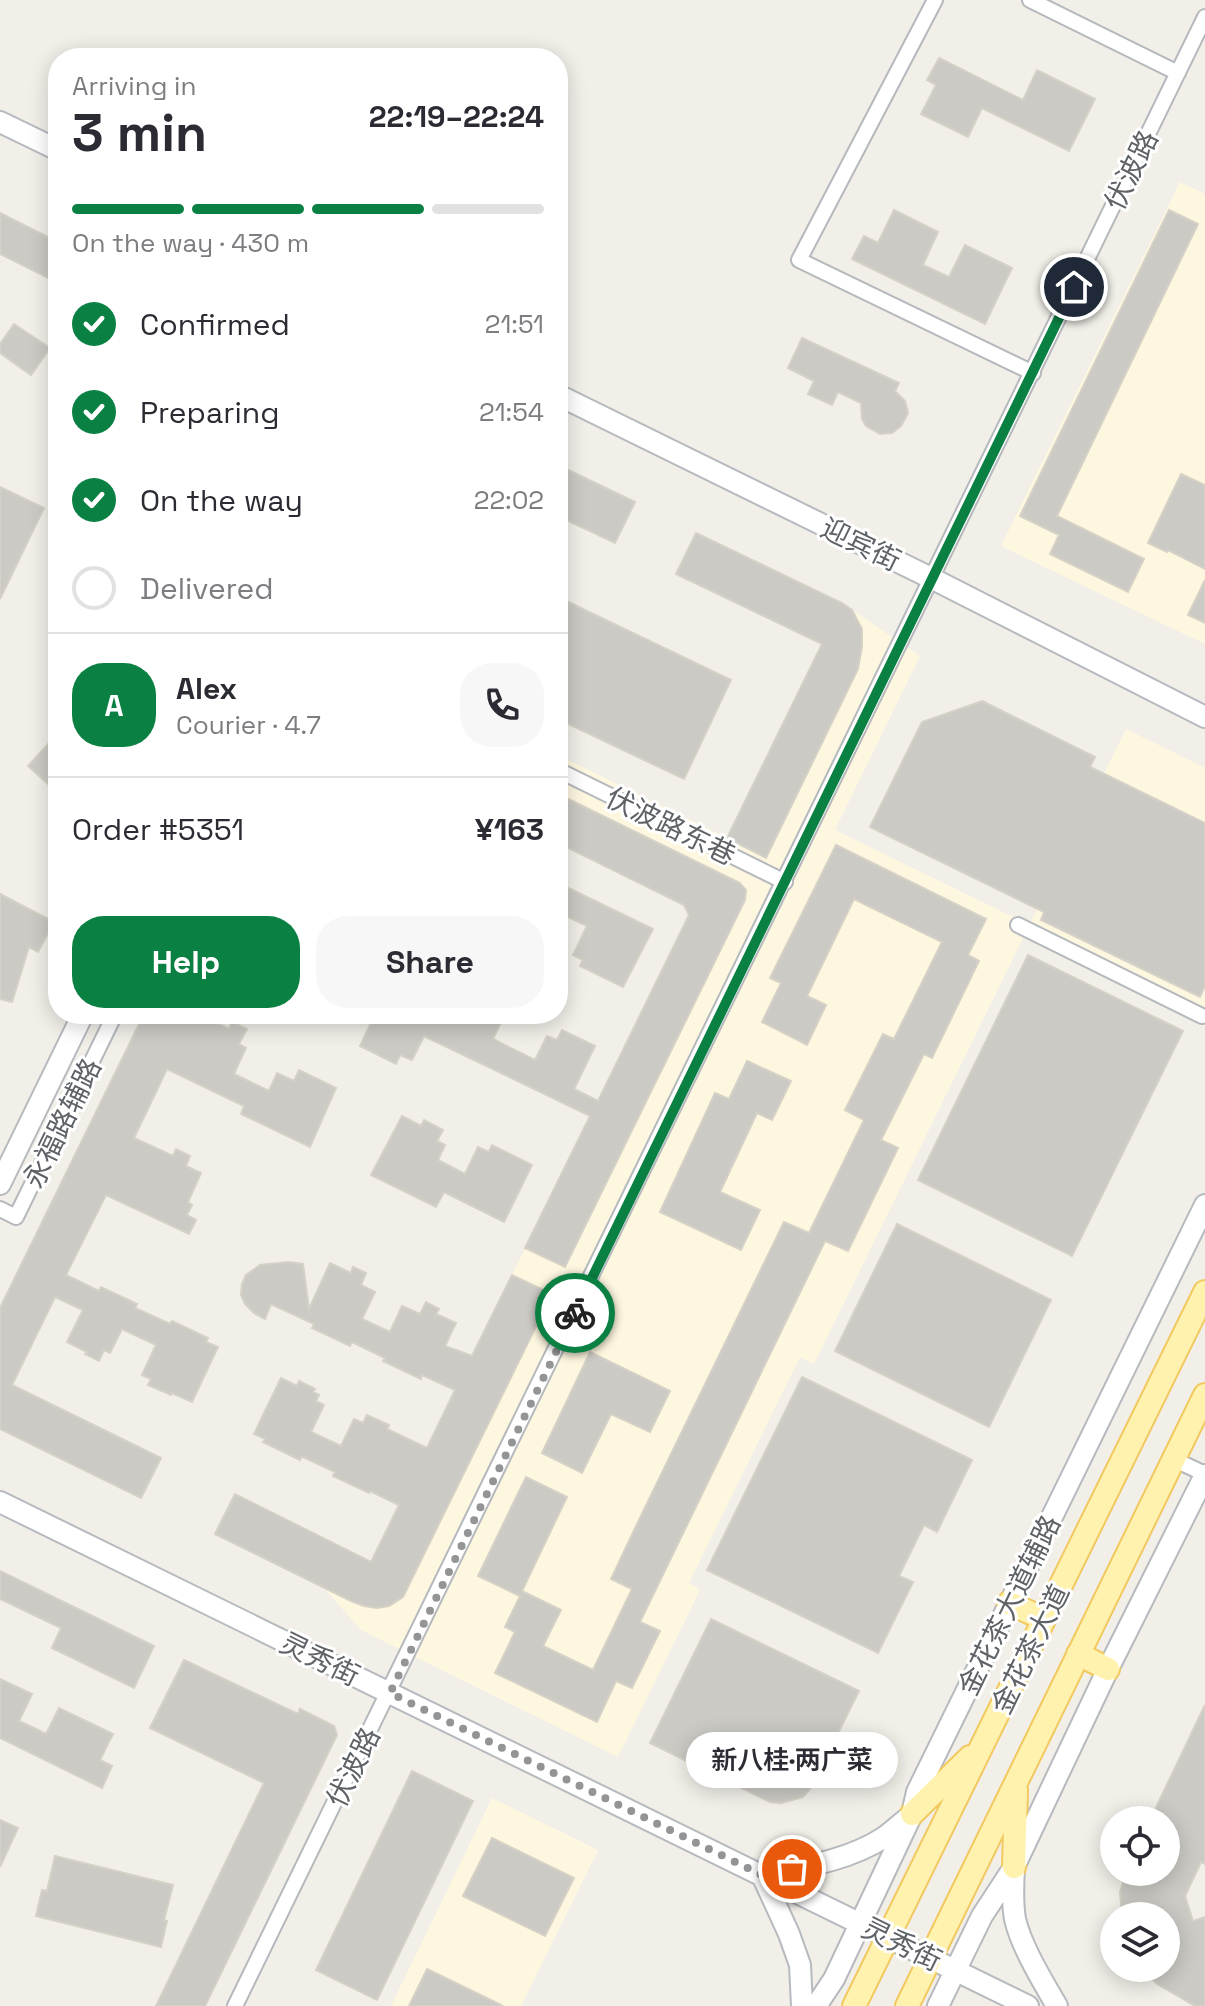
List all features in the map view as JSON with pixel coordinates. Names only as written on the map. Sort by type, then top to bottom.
[{"type":"main road","points":[[0,122],[48,145]]},
{"type":"main road","name":"迎宾街","points":[[568,400],[1205,717]]},
{"type":"main road","points":[[0,1184],[78,1024]]},
{"type":"main road","name":"金花茶大道辅路","points":[[816,2006],[834,1979],[861,1924],[912,1814],[917,1792],[1205,1205]]},
{"type":"main road","name":"金花茶大道","points":[[854,2006],[1205,1292]]},
{"type":"main road","name":"金花茶大道","points":[[907,2006],[1205,1395]]},
{"type":"main road","points":[[938,2006],[982,1916],[1014,1867],[1205,1475]]},
{"type":"main road","name":"灵秀街","points":[[0,1502],[1028,2006]]},
{"type":"main road","points":[[1009,1603],[1044,1619]]},
{"type":"main road","points":[[1078,1654],[1108,1669]]},
{"type":"main road","points":[[802,2006],[800,1965],[762,1875],[823,1863],[859,1851],[884,1837],[982,1745]]},
{"type":"main road","points":[[1016,1781],[1013,1901],[1016,1922],[1036,1971],[1057,2006]]},
{"type":"street","points":[[935,0],[799,260],[1033,373]]},
{"type":"street","points":[[1030,0],[1178,73]]},
{"type":"street","name":"伏波路","points":[[235,2006],[1205,17]]},
{"type":"street","name":"伏波路东巷","points":[[568,775],[785,882]]},
{"type":"street","points":[[1018,925],[1202,1016]]},
{"type":"street","name":"永福路辅路","points":[[0,1209],[16,1217],[110,1024]]},
{"type":"street","points":[[1173,1459],[1205,1475]]},
{"type":"shaded area","points":[[1180,182],[1205,194],[1205,644],[1001,546]]},
{"type":"shaded area","points":[[842,603],[920,656],[835,830],[1029,925],[1126,729],[1205,768],[1205,1012],[1029,926],[814,1364],[800,1357],[689,1583],[700,1590],[618,1757],[361,1630],[325,1589],[345,1549],[372,1561],[711,869],[568,799],[568,760],[727,838]]},
{"type":"shaded area","points":[[492,1798],[598,1850],[521,2006],[391,2006]]},
{"type":"building","points":[[939,58],[1023,100],[1037,70],[1095,99],[1069,151],[982,108],[968,137],[921,114],[936,85],[927,80]]},
{"type":"building","points":[[894,210],[938,232],[923,265],[949,277],[965,245],[1012,268],[985,324],[852,259],[864,236],[878,243]]},
{"type":"building","points":[[1169,210],[1198,224],[1057,516],[1144,559],[1128,592],[1050,554],[1059,535],[1020,516]]},
{"type":"building","points":[[0,213],[48,237],[48,278],[0,254]]},
{"type":"building","points":[[14,324],[48,347],[48,351],[31,375],[0,353],[0,344]]},
{"type":"building","points":[[802,338],[899,383],[895,391],[905,401],[908,413],[901,426],[892,433],[880,434],[866,426],[862,419],[861,403],[838,392],[832,405],[808,394],[814,381],[788,368]]},
{"type":"building","points":[[568,470],[635,502],[615,543],[568,521]]},
{"type":"building","points":[[1181,474],[1205,485],[1205,569],[1148,543]]},
{"type":"building","points":[[0,487],[44,508],[0,599]]},
{"type":"building","points":[[696,533],[842,603],[852,610],[862,629],[858,669],[766,858],[727,838],[822,644],[676,574]]},
{"type":"building","points":[[1205,580],[1205,623],[1188,615]]},
{"type":"building","points":[[568,602],[731,680],[684,779],[568,724]]},
{"type":"building","points":[[982,701],[1095,757],[1090,767],[1205,823],[1205,986],[1200,997],[1041,920],[1044,912],[870,827],[922,722]]},
{"type":"building","points":[[48,744],[48,784],[28,766]]},
{"type":"building","points":[[568,799],[740,883],[746,890],[745,900],[565,1267],[525,1248],[590,1116],[424,1036],[412,1060],[400,1055],[396,1064],[360,1046],[370,1024],[500,1024],[493,1039],[535,1060],[547,1036],[557,1040],[562,1030],[595,1046],[574,1089],[598,1101],[689,915],[684,905],[568,848]]},
{"type":"building","points":[[836,845],[986,919],[968,955],[979,961],[932,1058],[924,1054],[881,1140],[898,1148],[848,1251],[825,1241],[640,1622],[660,1631],[632,1688],[616,1681],[597,1722],[495,1673],[515,1632],[505,1627],[520,1596],[478,1576],[526,1477],[567,1497],[522,1591],[561,1610],[543,1646],[593,1670],[632,1589],[611,1579],[637,1524],[784,1222],[809,1233],[864,1120],[845,1110],[883,1034],[894,1039],[942,942],[854,899],[807,996],[826,1005],[807,1045],[762,1022],[781,983],[770,978]]},
{"type":"building","points":[[568,888],[653,929],[623,987],[580,966],[583,960],[573,955],[587,926],[568,917]]},
{"type":"building","points":[[0,894],[48,919],[48,933],[38,952],[29,947],[12,1002],[0,999]]},
{"type":"building","points":[[1028,955],[1183,1031],[1072,1256],[918,1180]]},
{"type":"building","points":[[139,1024],[219,1024],[229,1029],[231,1024],[236,1024],[247,1029],[239,1044],[246,1048],[234,1074],[269,1091],[277,1073],[294,1081],[299,1070],[336,1088],[310,1147],[241,1114],[244,1106],[167,1069],[134,1138],[173,1156],[176,1149],[190,1156],[186,1166],[201,1173],[188,1202],[192,1205],[187,1215],[196,1220],[189,1234],[106,1195],[66,1275],[137,1304],[135,1308],[170,1324],[172,1321],[208,1338],[206,1342],[218,1347],[192,1402],[148,1385],[151,1379],[142,1375],[156,1345],[122,1329],[110,1353],[104,1350],[99,1361],[67,1342],[83,1310],[55,1297],[12,1385],[161,1458],[141,1498],[0,1429],[0,1308]]},
{"type":"building","points":[[747,1061],[791,1081],[772,1120],[757,1113],[720,1192],[760,1210],[741,1250],[660,1212],[715,1093],[729,1099]]},
{"type":"building","points":[[402,1116],[421,1126],[424,1120],[443,1130],[437,1141],[445,1145],[438,1160],[465,1174],[478,1147],[489,1152],[492,1145],[532,1165],[504,1222],[444,1192],[436,1207],[371,1175]]},
{"type":"building","points":[[897,1224],[1051,1300],[989,1427],[835,1351]]},
{"type":"building","points":[[330,1263],[351,1273],[353,1267],[366,1273],[361,1285],[375,1292],[362,1319],[390,1332],[402,1306],[420,1314],[426,1302],[439,1309],[436,1314],[456,1323],[445,1346],[472,1356],[512,1275],[552,1294],[403,1597],[389,1606],[377,1608],[351,1601],[215,1534],[235,1494],[371,1562],[399,1505],[333,1476],[335,1472],[301,1456],[300,1460],[263,1442],[265,1439],[254,1434],[281,1378],[297,1386],[299,1381],[315,1389],[313,1392],[319,1395],[316,1401],[324,1405],[311,1432],[341,1446],[354,1419],[363,1423],[367,1415],[389,1425],[387,1429],[427,1448],[455,1390],[422,1375],[421,1379],[352,1342],[350,1346],[312,1328],[314,1324],[271,1304],[265,1319],[254,1313],[241,1295],[246,1275],[260,1265],[303,1264],[309,1309]]},
{"type":"building","points":[[590,1352],[670,1391],[650,1432],[611,1414],[582,1473],[542,1453]]},
{"type":"building","points":[[802,1377],[972,1460],[937,1532],[924,1525],[899,1576],[913,1582],[878,1653],[707,1570]]},
{"type":"building","points":[[0,1571],[154,1646],[134,1688],[52,1648],[61,1628],[0,1599]]},
{"type":"building","points":[[711,1619],[859,1691],[811,1788],[803,1797],[781,1803],[770,1802],[650,1743]]},
{"type":"building","points":[[184,1660],[298,1714],[300,1709],[334,1726],[337,1735],[205,2006],[156,2006],[264,1783],[150,1728]]},
{"type":"building","points":[[0,1679],[32,1694],[19,1721],[46,1734],[59,1708],[113,1734],[100,1760],[112,1766],[102,1788],[0,1738]]},
{"type":"building","points":[[1205,1705],[1205,1864],[1201,1862],[1185,1896],[1193,1921],[1205,1917],[1205,2006],[1195,2006],[1155,1982],[1180,1982],[1180,1902],[1121,1902],[1122,1886],[1180,1886],[1180,1806],[1157,1806]]},
{"type":"building","points":[[412,1771],[473,1801],[377,2000],[316,1970]]},
{"type":"building","points":[[0,1820],[18,1828],[0,1867]]},
{"type":"building","points":[[492,1838],[574,1878],[545,1936],[463,1896]]},
{"type":"building","points":[[55,1856],[173,1885],[161,1947],[36,1916],[42,1890],[47,1891]]},
{"type":"building","points":[[427,1969],[503,2006],[409,2006]]},
{"type":"way so far","points":[[575,1313],[390,1693],[762,1875],[792,1869]]},
{"type":"place","name":"新八桂·两广菜","points":[[792,1869]]},
{"type":"route","points":[[575,1313],[1074,287]]}]
